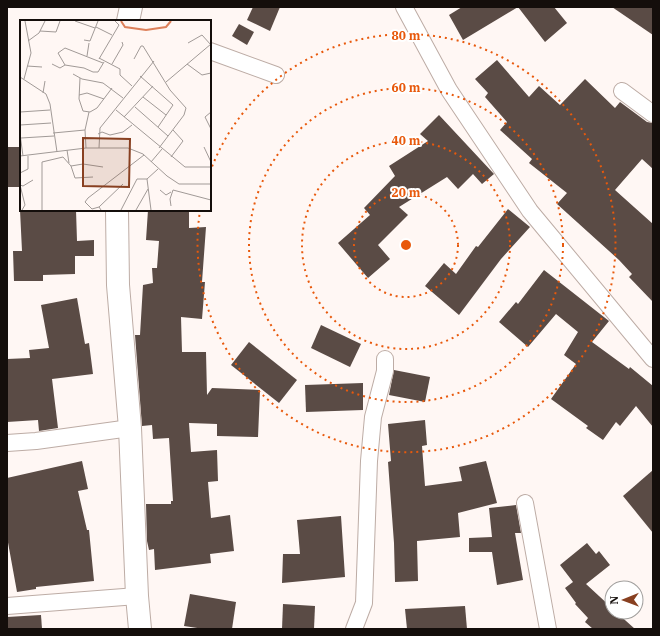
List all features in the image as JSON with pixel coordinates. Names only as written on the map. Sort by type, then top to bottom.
[{"type":"street","points":[[128,20],[131,7]]},
{"type":"street","points":[[404,7],[449,90],[530,211],[653,359]]},
{"type":"street","points":[[211,51],[276,75]]},
{"type":"street","points":[[622,90],[653,114]]},
{"type":"street","points":[[117,211],[118,285],[130,428],[137,596],[140,629]]},
{"type":"street","points":[[354,629],[364,603],[369,461],[373,417],[385,371],[385,359]]},
{"type":"street","points":[[7,442],[36,441],[130,428]]},
{"type":"street","points":[[525,503],[548,629]]},
{"type":"street","points":[[7,606],[137,596]]},
{"type":"building","points":[[253,7],[280,7],[270,31],[247,20]]},
{"type":"building","points":[[462,7],[518,7],[463,40],[449,15]]},
{"type":"building","points":[[518,7],[554,7],[567,23],[545,42]]},
{"type":"building","points":[[612,7],[653,7],[653,35]]},
{"type":"building","points":[[239,24],[254,32],[247,45],[232,36]]},
{"type":"building","points":[[497,60],[529,97],[539,86],[560,105],[585,79],[615,108],[620,102],[647,122],[653,123],[653,169],[642,159],[615,190],[653,224],[653,302],[629,277],[632,274],[619,260],[557,204],[567,193],[529,163],[532,159],[500,130],[507,122],[485,97],[488,93],[475,79]]},
{"type":"building","points":[[439,115],[494,174],[482,184],[473,174],[458,189],[447,177],[399,207],[408,215],[378,245],[390,259],[368,278],[338,243],[370,215],[364,208],[395,176],[389,166],[428,141],[420,134]]},
{"type":"building","points":[[7,147],[20,147],[20,187],[7,187]]},
{"type":"building","points":[[508,209],[530,227],[501,259],[459,315],[425,286],[444,263],[456,274],[476,246],[478,247]]},
{"type":"building","points":[[20,211],[76,211],[77,241],[94,240],[94,256],[75,256],[75,274],[43,275],[43,281],[14,281],[13,251],[22,251]]},
{"type":"building","points":[[148,211],[189,211],[189,228],[206,227],[202,282],[205,282],[202,319],[181,317],[182,352],[206,352],[207,395],[212,388],[260,390],[258,437],[217,436],[217,424],[189,423],[191,452],[217,450],[218,481],[208,482],[211,518],[230,515],[234,551],[210,554],[211,563],[155,570],[154,549],[149,550],[147,541],[146,504],[171,504],[171,501],[173,501],[169,438],[153,439],[152,425],[142,426],[135,335],[140,335],[143,285],[153,283],[152,268],[157,268],[159,241],[146,240]]},
{"type":"building","points":[[544,270],[609,321],[592,342],[629,369],[630,367],[653,386],[653,427],[636,406],[620,426],[616,422],[603,440],[586,428],[588,426],[551,399],[576,364],[564,355],[578,332],[556,314],[528,347],[499,322],[516,302],[518,304]]},
{"type":"building","points":[[77,298],[85,344],[89,343],[93,374],[52,379],[58,428],[39,431],[38,420],[7,422],[7,359],[30,358],[29,350],[49,348],[41,305]]},
{"type":"building","points":[[321,325],[361,344],[350,367],[311,348]]},
{"type":"building","points":[[249,342],[297,380],[279,403],[231,365]]},
{"type":"building","points":[[394,370],[430,377],[425,402],[389,395]]},
{"type":"building","points":[[363,383],[363,410],[306,412],[305,385]]},
{"type":"building","points":[[425,420],[427,445],[422,446],[425,486],[462,481],[459,467],[486,461],[497,503],[458,513],[460,537],[417,541],[418,581],[395,582],[394,543],[388,462],[391,461],[388,424]]},
{"type":"building","points":[[82,461],[88,489],[78,491],[87,530],[89,530],[94,581],[36,587],[36,589],[17,592],[7,537],[7,478]]},
{"type":"building","points":[[653,470],[653,533],[623,496]]},
{"type":"building","points":[[516,505],[521,533],[515,533],[523,580],[497,585],[492,552],[469,552],[469,538],[492,537],[489,508]]},
{"type":"building","points":[[341,516],[345,577],[282,583],[283,554],[300,554],[297,520]]},
{"type":"building","points":[[587,543],[596,554],[599,551],[610,565],[586,584],[604,601],[604,620],[625,620],[635,629],[593,629],[585,622],[588,618],[575,604],[576,603],[565,588],[573,582],[560,565]]},
{"type":"building","points":[[190,594],[236,602],[232,629],[204,629],[184,626]]},
{"type":"building","points":[[283,604],[315,606],[314,629],[282,629]]},
{"type":"building","points":[[465,606],[467,629],[407,629],[405,609]]},
{"type":"building","points":[[41,615],[42,629],[7,629],[7,617]]}]
